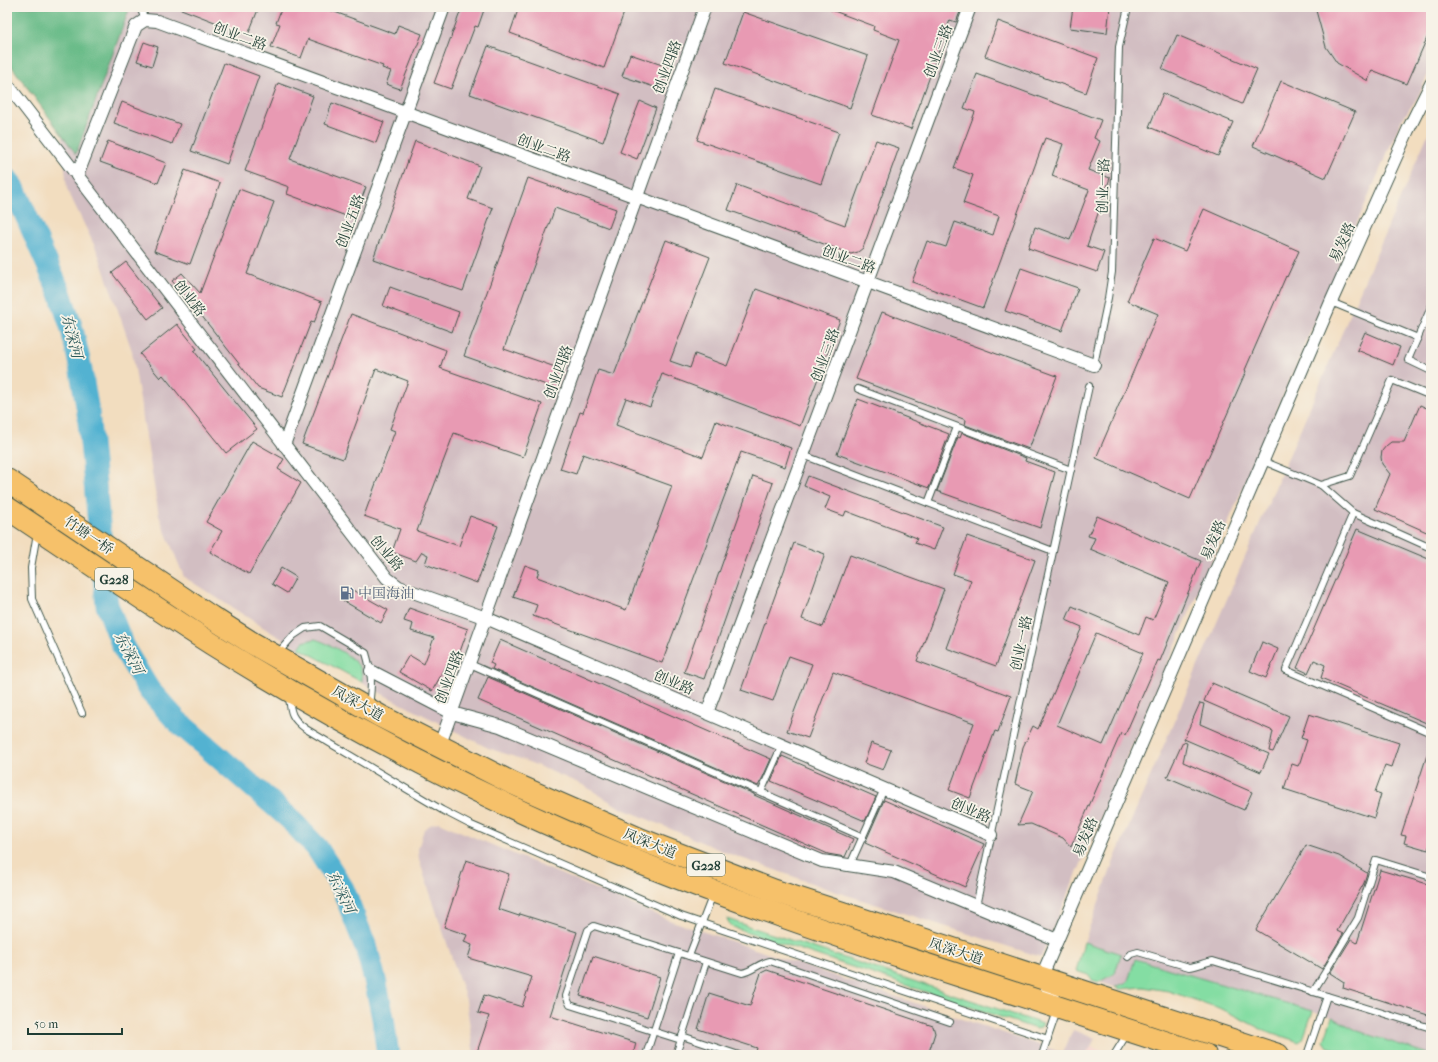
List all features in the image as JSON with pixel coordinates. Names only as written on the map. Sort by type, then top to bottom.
[{"type":"highway","points":[[7,471],[26,484],[47,507]]},
{"type":"highway","name":"G228","points":[[7,480],[47,507]]},
{"type":"highway","name":"竹塘一桥","points":[[47,507],[171,590]]},
{"type":"highway","name":"G228","points":[[7,508],[45,533]]},
{"type":"highway","name":"G228","points":[[7,517],[16,523],[45,533]]},
{"type":"highway","name":"竹塘一桥","points":[[45,533],[176,621]]},
{"type":"highway","name":"凤深大道","points":[[171,590],[211,617],[275,656],[368,710],[512,783],[642,840],[730,874],[850,916],[1278,1055]]},
{"type":"highway","name":"凤深大道","points":[[176,621],[289,690],[414,759],[503,803],[633,860],[714,892],[856,942],[1204,1055]]},
{"type":"street","name":"创业五路","points":[[284,445],[444,7]]},
{"type":"street","name":"创业四路","points":[[439,747],[705,7]]},
{"type":"street","name":"创业三路","points":[[707,713],[970,7]]},
{"type":"street","name":"创业二路","points":[[145,20],[157,21],[1094,365]]},
{"type":"street","points":[[77,176],[136,26],[145,20]]},
{"type":"street","name":"创业路","points":[[7,84],[387,578],[399,587],[486,618],[992,835]]},
{"type":"street","name":"易发路","points":[[1041,978],[1331,302],[1408,130],[1431,84]]},
{"type":"street","points":[[371,671],[452,713],[500,726],[822,861],[894,872],[1057,940]]},
{"type":"street","points":[[1041,978],[1058,1008]]},
{"type":"lane","points":[[140,7],[145,20]]},
{"type":"lane","name":"创业一路","points":[[1094,365],[1112,272],[1119,47],[1128,7]]},
{"type":"lane","points":[[1331,302],[1418,338]]},
{"type":"lane","points":[[1431,307],[1408,360],[1431,371]]},
{"type":"lane","points":[[1321,485],[1350,476],[1392,380],[1431,396]]},
{"type":"lane","name":"创业一路","points":[[976,906],[1089,386]]},
{"type":"lane","points":[[858,389],[1071,470]]},
{"type":"lane","points":[[928,503],[957,427]]},
{"type":"lane","points":[[803,456],[1053,551]]},
{"type":"lane","points":[[1263,462],[1321,485],[1353,513],[1430,546]]},
{"type":"lane","points":[[1353,513],[1286,670],[1431,733]]},
{"type":"lane","points":[[45,533],[31,568],[32,599],[82,712]]},
{"type":"lane","points":[[275,656],[293,636],[305,628],[320,626],[366,654],[371,671],[371,693],[368,710]]},
{"type":"lane","points":[[470,664],[863,836]]},
{"type":"lane","points":[[289,690],[293,717],[301,725],[442,810],[469,824],[702,923],[1048,1039]]},
{"type":"lane","points":[[761,792],[782,745]]},
{"type":"lane","points":[[850,865],[884,789]]},
{"type":"lane","points":[[1313,992],[1358,918],[1376,860],[1431,877]]},
{"type":"lane","points":[[689,956],[714,892]]},
{"type":"lane","points":[[739,1055],[653,1031],[570,1005],[566,996],[588,930],[594,926],[742,973],[750,972],[762,962],[770,961],[950,1022]]},
{"type":"lane","points":[[646,1055],[679,952]]},
{"type":"lane","points":[[1128,957],[1130,954],[1138,952],[1189,967],[1213,961],[1431,1028]]},
{"type":"lane","points":[[676,1055],[706,962]]},
{"type":"lane","points":[[1307,1055],[1327,996]]},
{"type":"lane","points":[[1042,1055],[1058,1008]]},
{"type":"lane","points":[[1114,1055],[1129,1031]]},
{"type":"path","points":[[1334,1053],[1339,1055]]},
{"type":"shaded area","points":[[59,7],[1431,7],[1431,67],[1418,97],[1401,121],[1041,957],[834,891],[727,853],[619,807],[583,785],[524,760],[488,748],[386,696],[277,636],[184,577],[159,516],[132,351],[98,253],[67,189],[52,34]]},
{"type":"shaded area","points":[[1431,127],[1431,1055],[1358,1031],[1332,1017],[1135,959],[1128,981],[1125,983],[1115,987],[1099,982],[1112,975],[1121,954],[1084,942],[1115,858]]},
{"type":"shaded area","points":[[438,822],[666,919],[1063,1053],[1073,1030],[1095,1038],[1085,1055],[474,1055],[466,1000],[419,860],[418,849],[424,829]]},
{"type":"shaded area","points":[[1091,1047],[1117,1055],[1085,1055]]},
{"type":"green space","points":[[7,7],[130,7],[76,154],[7,60]]},
{"type":"green space","points":[[315,639],[334,647],[354,660],[361,670],[362,682],[299,648],[303,642]]},
{"type":"green space","points":[[727,919],[1043,1024],[1041,1027],[1036,1029],[733,927]]},
{"type":"green space","points":[[1084,942],[1121,954],[1115,973],[1099,982],[1092,980],[1088,975],[1076,971]]},
{"type":"green space","points":[[1135,959],[1313,1011],[1303,1039],[1299,1042],[1261,1029],[1222,1009],[1168,991],[1143,987],[1120,989],[1115,987],[1128,981]]},
{"type":"green space","points":[[1332,1017],[1358,1031],[1431,1055],[1353,1055],[1328,1047],[1324,1041]]},
{"type":"building","points":[[176,7],[259,7],[248,35]]},
{"type":"building","points":[[282,7],[321,7],[395,34],[398,25],[422,34],[400,89],[386,84],[391,71],[382,68],[383,66],[308,39],[301,58],[271,47],[280,24],[276,23]]},
{"type":"building","points":[[462,7],[485,7],[478,27],[475,26],[451,89],[434,83]]},
{"type":"building","points":[[519,7],[626,7],[604,68],[510,33]]},
{"type":"building","points":[[962,7],[956,22],[950,20],[911,129],[872,115],[899,40],[873,30],[874,26],[826,8]]},
{"type":"building","points":[[1073,7],[1110,7],[1107,33],[1070,28]]},
{"type":"building","points":[[1315,7],[1431,7],[1431,29],[1407,84],[1372,70],[1368,81],[1337,63],[1326,47]]},
{"type":"building","points":[[743,12],[868,56],[850,108],[725,63]]},
{"type":"building","points":[[998,21],[1098,58],[1086,93],[985,56]]},
{"type":"building","points":[[1177,35],[1257,69],[1242,104],[1162,69]]},
{"type":"building","points":[[144,42],[158,47],[152,66],[137,61]]},
{"type":"building","points":[[488,46],[620,94],[603,142],[470,94]]},
{"type":"building","points":[[630,54],[668,67],[660,89],[622,76]]},
{"type":"building","points":[[224,63],[259,76],[227,164],[191,151]]},
{"type":"building","points":[[977,74],[1101,120],[1094,138],[1100,141],[1088,170],[1110,178],[1087,246],[1104,252],[1097,272],[1028,248],[1035,227],[1070,240],[1089,190],[1052,176],[1063,144],[1045,138],[983,308],[912,282],[927,241],[946,247],[955,222],[993,235],[999,216],[963,203],[973,175],[954,168],[975,112],[964,108]]},
{"type":"building","points":[[1281,81],[1355,112],[1326,178],[1253,146]]},
{"type":"building","points":[[278,83],[313,96],[290,159],[366,187],[354,219],[287,194],[289,187],[245,171]]},
{"type":"building","points":[[715,89],[839,132],[821,184],[697,140]]},
{"type":"building","points":[[1163,93],[1233,122],[1218,156],[1149,127]]},
{"type":"building","points":[[640,101],[656,108],[637,159],[620,152]]},
{"type":"building","points":[[122,102],[180,124],[172,144],[114,123]]},
{"type":"building","points":[[332,103],[384,122],[376,143],[325,124]]},
{"type":"building","points":[[876,140],[899,148],[863,248],[858,252],[851,254],[728,210],[737,185],[845,225]]},
{"type":"building","points":[[108,141],[166,163],[158,183],[100,162]]},
{"type":"building","points":[[415,141],[480,166],[468,199],[493,208],[463,291],[373,259]]},
{"type":"building","points":[[185,170],[220,183],[190,264],[154,251]]},
{"type":"building","points":[[528,178],[616,209],[609,228],[555,208],[526,287],[504,349],[558,368],[552,387],[464,356]]},
{"type":"building","points":[[239,189],[274,202],[247,274],[322,302],[314,323],[311,322],[282,397],[258,388],[190,301],[172,281],[182,273],[200,293]]},
{"type":"building","points":[[1204,209],[1299,251],[1287,277],[1286,276],[1190,499],[1096,458],[1158,314],[1127,301],[1154,238],[1185,251]]},
{"type":"building","points":[[666,240],[710,257],[670,361],[690,368],[695,354],[727,366],[756,289],[840,320],[800,426],[662,374],[650,407],[626,398],[616,425],[703,457],[716,421],[791,448],[785,467],[741,452],[662,663],[533,616],[537,605],[513,597],[525,565],[539,570],[537,577],[626,610],[672,486],[583,454],[576,474],[560,469],[580,412],[583,413],[598,370],[614,375]]},
{"type":"building","points":[[126,262],[162,308],[148,319],[112,273]]},
{"type":"building","points":[[1021,268],[1078,288],[1062,331],[1005,311]]},
{"type":"building","points":[[390,287],[459,312],[452,332],[383,306]]},
{"type":"building","points":[[882,312],[1057,376],[1029,449],[965,425],[966,420],[856,379]]},
{"type":"building","points":[[351,314],[446,350],[440,368],[542,404],[523,457],[454,433],[417,531],[459,546],[470,516],[498,526],[477,583],[425,564],[428,555],[422,552],[416,561],[392,552],[400,529],[364,516],[395,431],[390,429],[408,381],[376,369],[343,459],[302,444]]},
{"type":"building","points":[[177,324],[197,349],[194,351],[257,429],[226,453],[163,375],[160,378],[140,354]]},
{"type":"building","points":[[1365,332],[1400,347],[1393,365],[1357,350]]},
{"type":"building","points":[[858,399],[949,434],[929,488],[837,454]]},
{"type":"building","points":[[1420,405],[1431,410],[1431,534],[1375,509],[1390,474],[1382,464],[1382,451],[1391,442],[1404,442]]},
{"type":"building","points":[[962,433],[1026,458],[1025,461],[1055,472],[1040,528],[937,491],[958,437],[960,438]]},
{"type":"building","points":[[252,441],[284,459],[278,469],[301,483],[249,574],[210,552],[222,531],[206,522]]},
{"type":"building","points":[[753,476],[773,483],[704,679],[684,672]]},
{"type":"building","points":[[808,476],[943,527],[934,550],[915,543],[917,538],[846,511],[844,516],[825,509],[830,497],[804,486]]},
{"type":"building","points":[[1097,516],[1201,561],[1160,661],[1158,660],[1125,735],[1121,733],[1071,847],[1063,838],[1031,824],[1018,825],[1033,791],[1015,784],[1023,747],[1033,726],[1038,729],[1082,627],[1066,620],[1072,606],[1139,635],[1146,617],[1153,620],[1169,582],[1090,549],[1095,538],[1088,536]],"holes":[[[1096,633],[1143,653],[1103,745],[1057,725]]]},
{"type":"building","points":[[1357,529],[1431,560],[1431,725],[1321,678],[1325,665],[1314,660],[1308,673],[1297,668]]},
{"type":"building","points":[[967,536],[1035,560],[996,666],[946,648],[971,580],[953,574]]},
{"type":"building","points":[[794,543],[825,554],[802,619],[823,627],[850,555],[944,589],[917,661],[1011,696],[998,732],[995,731],[970,798],[949,790],[974,723],[833,672],[808,738],[787,731],[812,664],[789,656],[773,701],[741,690]]},
{"type":"building","points":[[281,568],[296,577],[287,593],[272,584]]},
{"type":"building","points":[[349,588],[388,610],[381,623],[342,600]]},
{"type":"building","points":[[409,608],[468,629],[456,663],[450,660],[432,691],[399,672],[409,655],[424,664],[434,638],[411,631],[413,624],[404,621]]},
{"type":"building","points":[[500,640],[771,759],[763,777],[758,786],[492,669],[494,665],[490,663]]},
{"type":"building","points":[[1262,642],[1278,649],[1266,678],[1250,671]]},
{"type":"building","points":[[488,677],[853,839],[845,857],[828,854],[478,700]]},
{"type":"building","points":[[1212,683],[1289,716],[1273,752],[1269,751],[1273,731],[1204,701]]},
{"type":"building","points":[[1200,703],[1204,704],[1200,724],[1269,754],[1261,772],[1184,739]]},
{"type":"building","points":[[1309,714],[1399,743],[1391,767],[1385,765],[1375,792],[1381,794],[1374,818],[1284,789],[1292,764],[1298,766],[1300,762],[1307,740],[1301,738]]},
{"type":"building","points":[[1183,742],[1187,743],[1183,762],[1252,792],[1244,810],[1167,777]]},
{"type":"building","points":[[871,743],[891,750],[883,770],[864,763]]},
{"type":"building","points":[[1429,749],[1431,749],[1431,841],[1428,850],[1404,843],[1406,836],[1401,835]]},
{"type":"building","points":[[782,756],[876,797],[865,821],[771,781]]},
{"type":"building","points":[[884,800],[984,844],[965,887],[865,843]]},
{"type":"building","points":[[1306,845],[1339,856],[1367,873],[1364,883],[1337,931],[1343,934],[1322,969],[1256,930]]},
{"type":"building","points":[[466,860],[509,874],[498,909],[519,916],[520,914],[577,932],[550,1016],[636,1043],[633,1055],[486,1055],[477,1052],[489,1016],[478,1013],[484,995],[522,1007],[532,977],[468,958],[472,945],[464,942],[467,935],[444,927]]},
{"type":"building","points":[[1380,870],[1431,885],[1431,1016],[1343,988],[1344,982],[1330,973],[1351,939],[1357,943]]},
{"type":"building","points":[[593,956],[660,977],[647,1017],[580,996]]},
{"type":"building","points":[[767,970],[933,1026],[935,1033],[928,1055],[755,1055],[757,1048],[698,1029],[709,993],[750,1006],[761,973]]},
{"type":"waterway","name":"东深河","points":[[7,179],[14,188],[60,293],[72,329],[88,412],[107,605],[124,649],[149,690],[177,721],[289,818],[317,848],[343,889],[367,950],[383,1018],[388,1055]]},
{"type":"place","name":"中国海油","points":[[347,593]]}]
